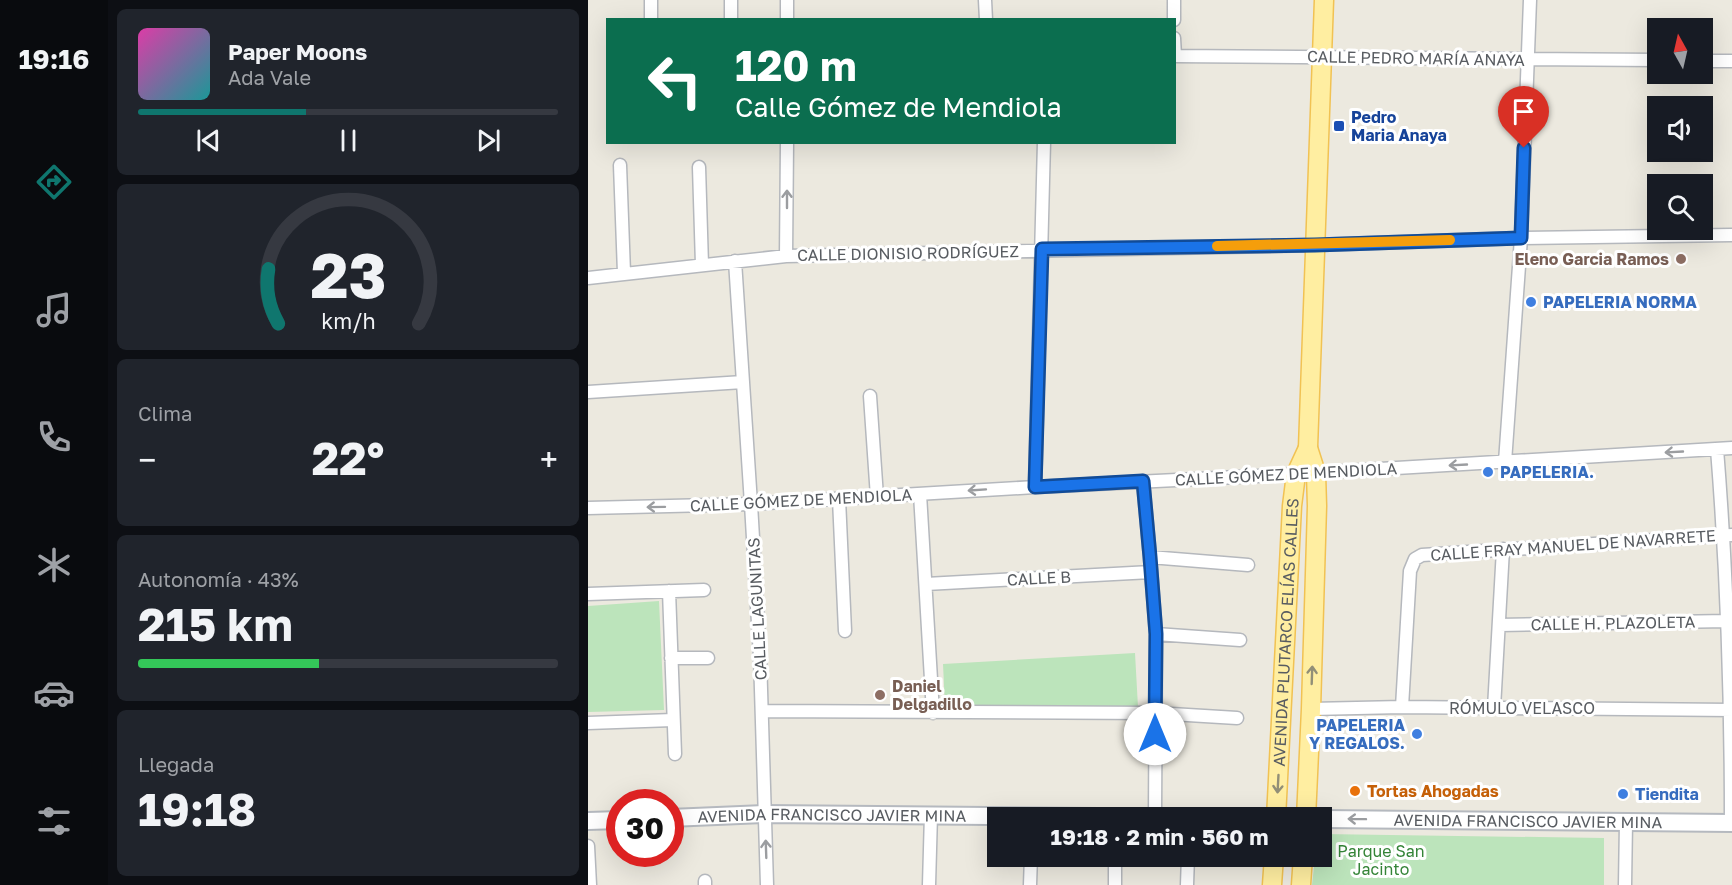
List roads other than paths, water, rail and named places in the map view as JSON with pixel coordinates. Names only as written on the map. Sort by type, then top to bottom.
[{"type":"main road","name":"AVENIDA PLUTARCO ELÍAS CALLES","points":[[1307,807],[1316,473],[1308,448],[1324,0]]},
{"type":"main road","name":"AVENIDA PLUTARCO ELÍAS CALLES","points":[[1277,807],[1292,506],[1296,474],[1308,448]]},
{"type":"main road","name":"AVENIDA FRANCISCO JAVIER MINA","points":[[684,817],[765,814],[987,815]]},
{"type":"main road","name":"AVENIDA FRANCISCO JAVIER MINA","points":[[1332,819],[1732,823]]},
{"type":"main road","points":[[588,821],[606,820]]},
{"type":"main road","points":[[1272,885],[1273,867]]},
{"type":"main road","points":[[1301,885],[1302,867]]},
{"type":"street","points":[[651,0],[651,18]]},
{"type":"street","points":[[730,0],[731,18]]},
{"type":"street","points":[[787,0],[787,18]]},
{"type":"street","points":[[985,0],[986,18]]},
{"type":"street","points":[[1174,0],[1174,18]]},
{"type":"street","points":[[1505,462],[1521,238],[1530,0]]},
{"type":"street","name":"CALLE PEDRO MARÍA ANAYA","points":[[1176,56],[1647,60]]},
{"type":"street","points":[[1713,60],[1732,61]]},
{"type":"street","points":[[786,256],[787,144]]},
{"type":"street","points":[[1035,487],[1044,144]]},
{"type":"street","points":[[620,165],[624,273]]},
{"type":"street","points":[[699,167],[702,265]]},
{"type":"street","name":"CALLE DIONISIO RODRÍGUEZ","points":[[588,278],[786,256],[1732,235]]},
{"type":"street","name":"CALLE LAGUNITAS","points":[[735,261],[762,711],[767,885]]},
{"type":"street","points":[[588,392],[743,382]]},
{"type":"street","points":[[870,396],[877,497]]},
{"type":"street","name":"CALLE GÓMEZ DE MENDIOLA","points":[[588,508],[839,500],[1732,448]]},
{"type":"street","points":[[1717,449],[1728,535],[1727,621],[1732,710],[1732,823]]},
{"type":"street","points":[[1143,481],[1156,634],[1155,807]]},
{"type":"street","points":[[920,494],[933,713]]},
{"type":"street","points":[[839,500],[845,631]]},
{"type":"street","name":"CALLE FRAY MANUEL DE NAVARRETE","points":[[1402,707],[1410,571],[1415,559],[1429,554],[1728,535]]},
{"type":"street","points":[[1494,708],[1503,549]]},
{"type":"street","points":[[1150,557],[1248,565]]},
{"type":"street","name":"CALLE B","points":[[926,584],[1151,572]]},
{"type":"street","points":[[588,594],[704,590]]},
{"type":"street","points":[[669,591],[675,754]]},
{"type":"street","name":"CALLE H. PLAZOLETA","points":[[1499,625],[1727,621]]},
{"type":"street","points":[[1156,634],[1240,640]]},
{"type":"street","points":[[671,658],[708,658]]},
{"type":"street","name":"RÓMULO VELASCO","points":[[1311,709],[1402,707],[1732,710]]},
{"type":"street","points":[[762,711],[1155,713],[1237,718]]},
{"type":"street","points":[[588,723],[673,720]]},
{"type":"street","points":[[929,885],[931,814]]},
{"type":"street","points":[[1625,885],[1626,822]]},
{"type":"street","points":[[588,846],[590,885]]},
{"type":"street","points":[[1030,885],[1031,867]]},
{"type":"street","points":[[1115,867],[1115,885]]},
{"type":"street","points":[[1187,885],[1188,867]]},
{"type":"place","name":"Pedro Maria Anaya","points":[[1339,126]]},
{"type":"place","name":"Eleno Garcia Ramos","points":[[1681,259]]},
{"type":"place","name":"PAPELERIA NORMA","points":[[1531,302]]},
{"type":"place","name":"PAPELERIA.","points":[[1488,472]]},
{"type":"place","name":"Daniel Delgadillo","points":[[880,695]]},
{"type":"place","name":"PAPELERIA Y REGALOS.","points":[[1417,734]]},
{"type":"place","name":"Tortas Ahogadas","points":[[1355,791]]},
{"type":"place","name":"Tiendita","points":[[1623,794]]},
{"type":"park label","name":"Parque San Jacinto","points":[[1381,860]]}]
